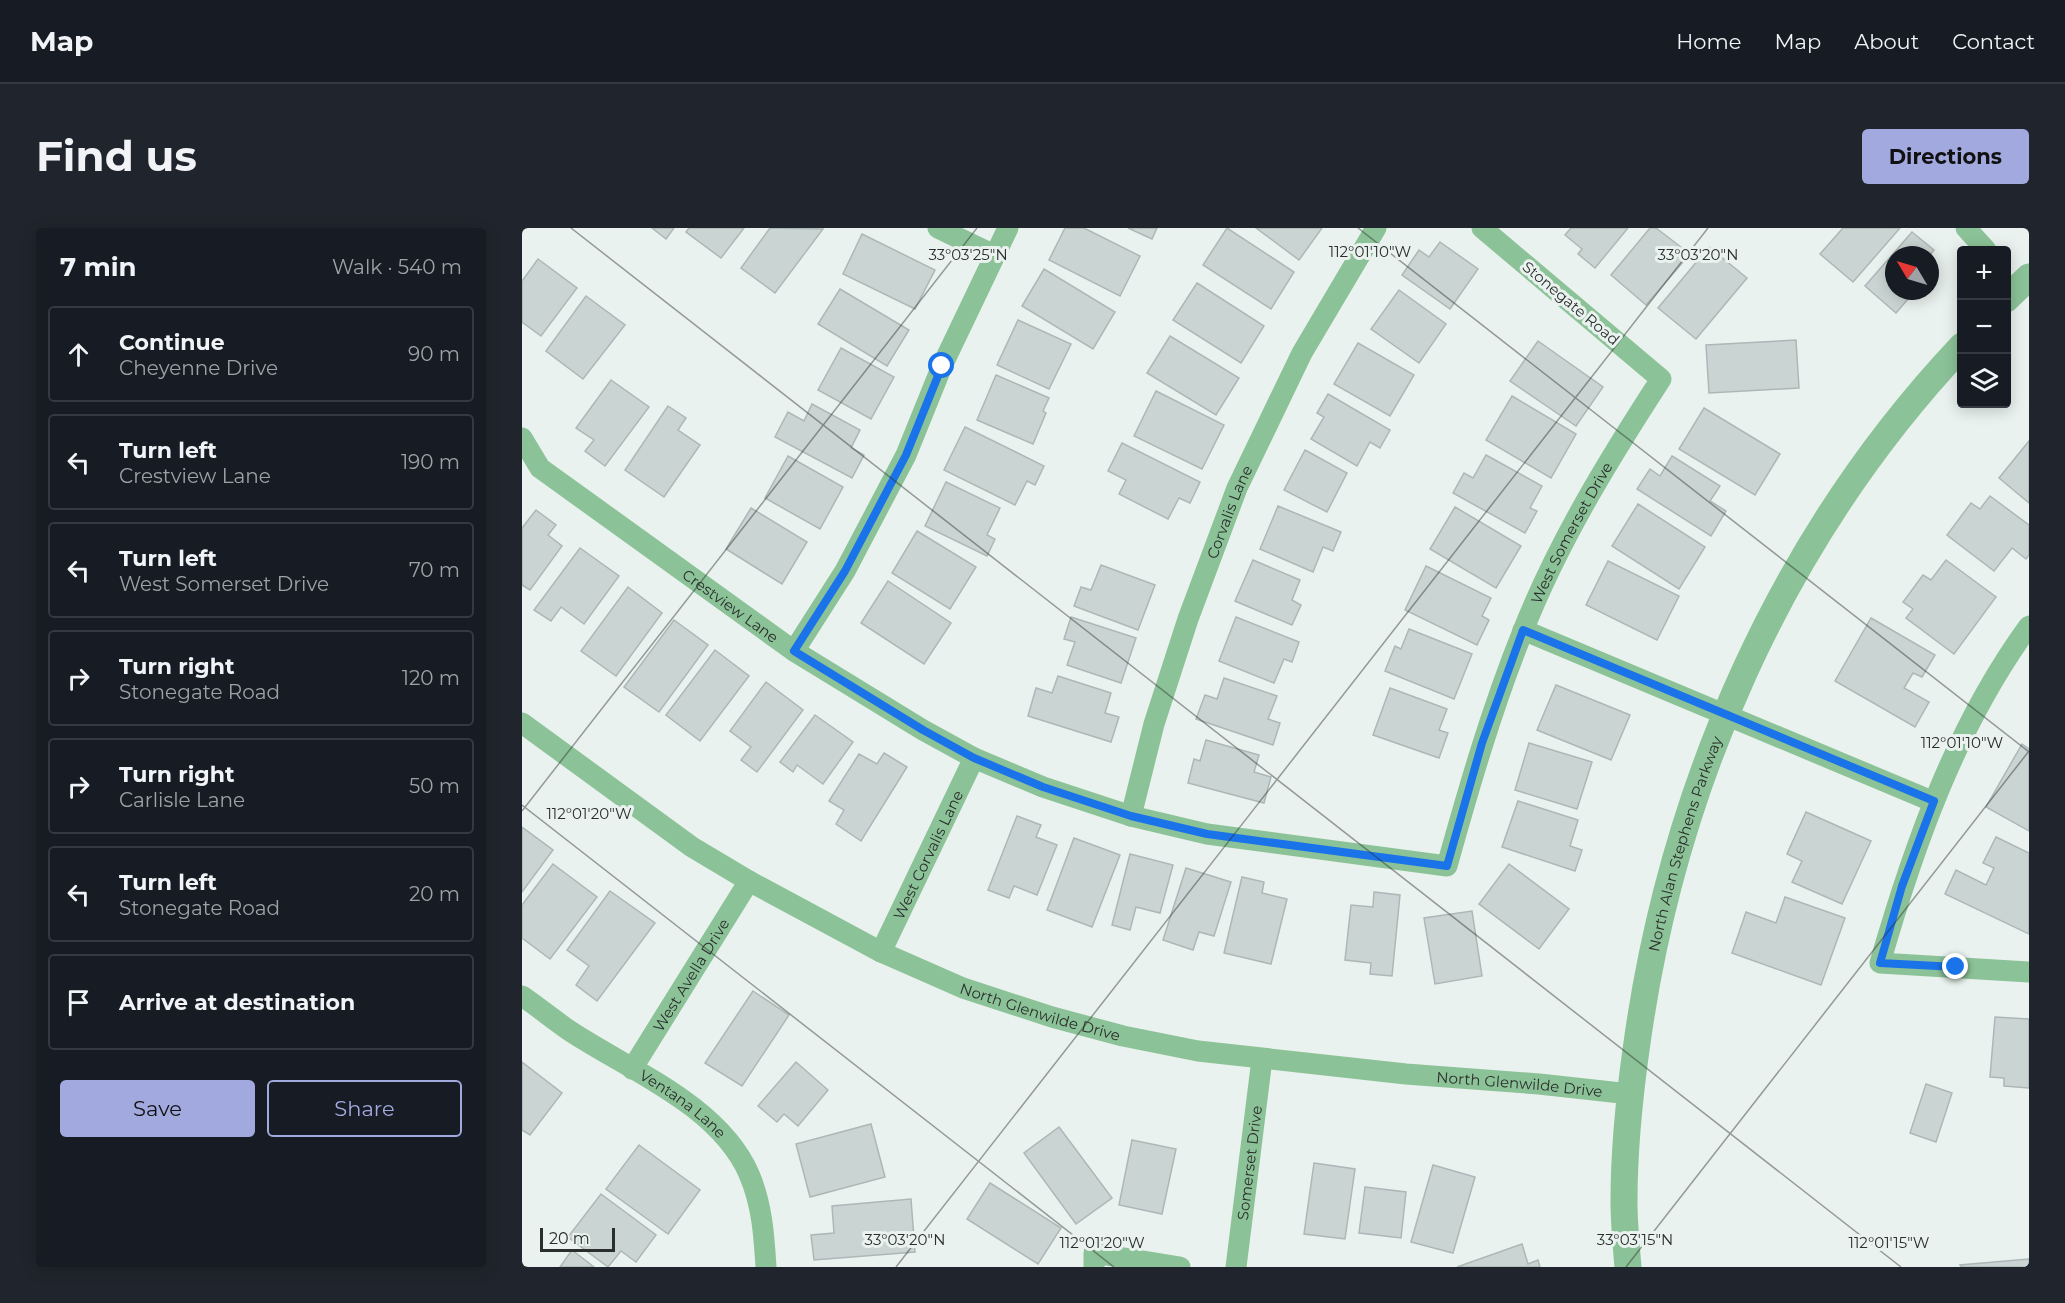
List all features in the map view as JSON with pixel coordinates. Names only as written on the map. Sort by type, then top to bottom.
[{"type":"street","points":[[938,228],[994,255]]},
{"type":"street","points":[[794,651],[845,571],[906,455],[942,366],[1008,228]]},
{"type":"street","name":"Corvalis Lane","points":[[1131,816],[1154,724],[1181,640],[1237,488],[1302,353],[1376,228]]},
{"type":"street","name":"Stonegate Road","points":[[1482,228],[1661,379]]},
{"type":"street","points":[[1966,228],[1982,246]]},
{"type":"street","name":"North Alan Stephens Parkway","points":[[1628,1267],[1624,1202],[1630,1094],[1643,996],[1664,896],[1690,808],[1724,714],[1757,643],[1806,553],[1839,501],[1894,426],[1957,352]]},
{"type":"street","name":"West Somerset Drive","points":[[1447,866],[1482,743],[1523,630],[1565,540],[1603,471],[1661,379]]},
{"type":"street","name":"Crestview Lane","points":[[522,438],[540,468],[794,651],[923,730],[974,758],[1043,787],[1131,816],[1207,834],[1447,866]]},
{"type":"street","points":[[2029,626],[1970,721],[1934,801],[1902,886],[1880,963],[2029,972]]},
{"type":"street","points":[[1523,630],[1934,801]]},
{"type":"street","name":"North Glenwilde Drive","points":[[522,723],[692,847],[881,952],[963,988],[1052,1017],[1123,1036],[1198,1052],[1630,1094]]},
{"type":"street","name":"West Corvalis Lane","points":[[881,952],[974,758]]},
{"type":"street","name":"West Avella Drive","points":[[632,1068],[749,880]]},
{"type":"street","name":"Ventana Lane","points":[[522,996],[570,1030],[685,1101],[726,1136],[748,1173],[762,1215],[766,1267]]},
{"type":"street","name":"Somerset Drive","points":[[1236,1267],[1262,1059]]},
{"type":"street","points":[[1094,1260],[1180,1267]]},
{"type":"building","points":[[652,228],[674,228],[666,239]]},
{"type":"building","points":[[689,228],[744,228],[721,258],[686,232]]},
{"type":"building","points":[[770,228],[823,229],[775,293],[741,268]]},
{"type":"building","points":[[1065,228],[1084,228],[1140,256],[1120,296],[1049,260]]},
{"type":"building","points":[[1128,228],[1157,228],[1152,239]]},
{"type":"building","points":[[1227,228],[1294,272],[1271,309],[1203,265]]},
{"type":"building","points":[[1256,228],[1322,228],[1299,260]]},
{"type":"building","points":[[1571,228],[1628,228],[1595,268],[1578,254],[1582,249],[1565,235]]},
{"type":"building","points":[[1650,228],[1656,228],[1690,254],[1646,305],[1611,275]]},
{"type":"building","points":[[1843,228],[1900,228],[1853,282],[1820,254]]},
{"type":"building","points":[[1912,232],[1929,246],[1900,246]]},
{"type":"building","points":[[862,234],[935,270],[915,309],[843,274]]},
{"type":"building","points":[[1440,242],[1478,269],[1450,309],[1402,275],[1419,250],[1429,257]]},
{"type":"building","points":[[1709,247],[1747,278],[1696,339],[1658,308]]},
{"type":"building","points":[[538,259],[577,288],[541,336],[522,322],[522,281]]},
{"type":"building","points":[[1885,263],[1885,300],[1907,300],[1896,313],[1865,286]]},
{"type":"building","points":[[1044,269],[1115,312],[1093,349],[1022,306]]},
{"type":"building","points":[[1197,283],[1264,326],[1241,363],[1173,320]]},
{"type":"building","points":[[840,289],[909,330],[887,366],[818,324]]},
{"type":"building","points":[[1399,290],[1446,324],[1419,363],[1371,329]]},
{"type":"building","points":[[586,296],[625,325],[583,379],[546,351]]},
{"type":"building","points":[[1018,320],[1071,344],[1049,389],[997,365]]},
{"type":"building","points":[[1170,336],[1239,378],[1216,415],[1147,373]]},
{"type":"building","points":[[1796,340],[1799,388],[1709,393],[1706,345]]},
{"type":"building","points":[[1538,341],[1603,387],[1576,426],[1510,381]]},
{"type":"building","points":[[1358,343],[1414,375],[1390,416],[1334,384]]},
{"type":"building","points":[[841,348],[894,377],[871,419],[818,390]]},
{"type":"building","points":[[996,375],[1049,398],[1043,411],[1046,413],[1033,444],[977,420]]},
{"type":"building","points":[[611,380],[649,407],[605,466],[585,451],[594,440],[576,428]]},
{"type":"building","points":[[1156,391],[1224,425],[1202,469],[1134,436]]},
{"type":"building","points":[[1328,394],[1390,430],[1380,448],[1370,442],[1357,466],[1311,439],[1324,417],[1317,413]]},
{"type":"building","points":[[1512,396],[1576,434],[1551,478],[1486,440]]},
{"type":"building","points":[[812,404],[860,430],[851,448],[864,455],[852,478],[775,437],[788,412],[804,421]]},
{"type":"building","points":[[668,406],[686,418],[678,430],[700,445],[664,497],[625,470]]},
{"type":"building","points":[[1704,408],[1780,454],[1755,495],[1679,449]]},
{"type":"building","points":[[965,427],[1044,466],[1035,485],[1027,481],[1015,505],[944,470]]},
{"type":"building","points":[[2029,441],[2029,503],[1999,478]]},
{"type":"building","points":[[1122,443],[1200,482],[1190,503],[1179,498],[1168,519],[1119,494],[1126,480],[1108,471]]},
{"type":"building","points":[[1305,450],[1347,473],[1327,512],[1284,490]]},
{"type":"building","points":[[1486,455],[1542,486],[1530,508],[1537,511],[1525,533],[1453,493],[1464,473],[1473,478]]},
{"type":"building","points":[[788,456],[843,487],[820,529],[765,498]]},
{"type":"building","points":[[1672,456],[1720,486],[1710,501],[1726,511],[1711,536],[1637,489],[1650,469],[1660,476]]},
{"type":"building","points":[[946,482],[1000,508],[987,535],[995,539],[987,556],[925,526]]},
{"type":"building","points":[[1990,496],[2029,525],[2029,555],[2026,559],[2012,548],[1994,571],[1947,535],[1971,503],[1980,509]]},
{"type":"building","points":[[1638,504],[1705,547],[1679,589],[1612,546]]},
{"type":"building","points":[[1278,506],[1341,532],[1333,551],[1323,547],[1313,572],[1260,549]]},
{"type":"building","points":[[1455,507],[1521,546],[1496,588],[1430,549]]},
{"type":"building","points":[[751,508],[807,542],[782,584],[726,549]]},
{"type":"building","points":[[536,510],[556,525],[548,535],[562,546],[530,590],[522,585],[522,528]]},
{"type":"building","points":[[917,531],[976,567],[950,609],[892,573]]},
{"type":"building","points":[[580,548],[619,576],[584,624],[561,607],[551,621],[534,610]]},
{"type":"building","points":[[1253,560],[1300,580],[1292,600],[1301,605],[1292,625],[1235,601]]},
{"type":"building","points":[[1946,560],[1996,597],[1954,654],[1906,618],[1913,609],[1903,602],[1923,575],[1931,580]]},
{"type":"building","points":[[1608,561],[1679,596],[1657,640],[1586,605]]},
{"type":"building","points":[[1101,565],[1155,585],[1138,630],[1074,606],[1081,587],[1091,590]]},
{"type":"building","points":[[1426,566],[1491,598],[1482,616],[1489,620],[1477,645],[1405,610]]},
{"type":"building","points":[[888,581],[951,623],[924,664],[861,623]]},
{"type":"building","points":[[628,587],[662,613],[616,676],[581,651]]},
{"type":"building","points":[[1071,617],[1136,638],[1121,683],[1067,665],[1075,642],[1064,639]]},
{"type":"building","points":[[1236,617],[1299,642],[1292,662],[1284,659],[1274,683],[1219,661]]},
{"type":"building","points":[[1871,618],[1935,655],[1922,677],[1913,673],[1904,688],[1929,702],[1915,727],[1835,681]]},
{"type":"building","points":[[674,620],[708,645],[659,712],[624,687]]},
{"type":"building","points":[[1409,629],[1472,654],[1454,699],[1385,671],[1395,646],[1401,649]]},
{"type":"building","points":[[715,650],[749,676],[700,741],[666,715]]},
{"type":"building","points":[[1058,676],[1111,693],[1105,713],[1119,717],[1111,742],[1028,716],[1036,688],[1052,693]]},
{"type":"building","points":[[1224,678],[1277,696],[1268,719],[1280,723],[1273,745],[1196,719],[1205,695],[1217,699]]},
{"type":"building","points":[[766,682],[803,710],[757,772],[741,760],[751,747],[730,731]]},
{"type":"building","points":[[1556,685],[1630,715],[1611,760],[1537,730]]},
{"type":"building","points":[[1390,688],[1447,709],[1439,730],[1448,733],[1439,758],[1373,735]]},
{"type":"building","points":[[815,715],[853,742],[823,784],[797,765],[793,772],[780,762]]},
{"type":"building","points":[[1206,740],[1259,755],[1254,772],[1271,777],[1264,803],[1188,783],[1194,759],[1200,761]]},
{"type":"building","points":[[1529,743],[1592,762],[1577,809],[1515,790]]},
{"type":"building","points":[[2022,744],[2029,749],[2029,831],[1986,807]]},
{"type":"building","points":[[884,753],[907,767],[861,841],[836,824],[844,810],[829,801],[859,754],[877,764]]},
{"type":"building","points":[[1518,801],[1578,820],[1570,846],[1582,850],[1575,871],[1502,847]]},
{"type":"building","points":[[1806,812],[1871,841],[1842,904],[1792,882],[1802,861],[1787,854]]},
{"type":"building","points":[[1017,816],[1041,825],[1036,837],[1057,845],[1037,895],[1014,886],[1009,898],[988,890]]},
{"type":"building","points":[[522,827],[553,850],[522,892]]},
{"type":"building","points":[[1996,837],[2029,853],[2029,934],[1945,894],[1956,870],[1986,885],[1994,868],[1983,863]]},
{"type":"building","points":[[1074,838],[1120,855],[1092,927],[1047,910]]},
{"type":"building","points":[[1130,854],[1173,865],[1160,913],[1136,907],[1130,930],[1112,925]]},
{"type":"building","points":[[553,864],[597,897],[550,959],[522,938],[522,905]]},
{"type":"building","points":[[1509,864],[1569,909],[1539,949],[1479,904]]},
{"type":"building","points":[[1186,868],[1231,882],[1214,936],[1199,932],[1193,950],[1163,940]]},
{"type":"building","points":[[1242,877],[1264,882],[1262,893],[1287,899],[1271,964],[1224,953]]},
{"type":"building","points":[[610,891],[655,923],[597,1001],[576,985],[589,966],[567,950]]},
{"type":"building","points":[[1374,892],[1400,895],[1392,976],[1370,974],[1371,963],[1345,960],[1351,905],[1373,907]]},
{"type":"building","points":[[1785,897],[1845,918],[1821,985],[1732,953],[1746,912],[1776,923]]},
{"type":"building","points":[[1472,911],[1482,976],[1435,984],[1424,918]]},
{"type":"building","points":[[753,991],[789,1015],[742,1086],[705,1063]]},
{"type":"building","points":[[1995,1017],[2029,1019],[2029,1088],[2004,1086],[2004,1078],[1990,1077]]},
{"type":"building","points":[[522,1062],[562,1093],[530,1135],[522,1130]]},
{"type":"building","points":[[796,1062],[828,1090],[798,1126],[784,1114],[777,1122],[758,1106]]},
{"type":"building","points":[[1926,1084],[1952,1093],[1936,1142],[1910,1133]]},
{"type":"building","points":[[871,1124],[885,1177],[810,1197],[796,1144]]},
{"type":"building","points":[[1059,1127],[1112,1198],[1076,1224],[1024,1153]]},
{"type":"building","points":[[1132,1140],[1176,1149],[1162,1214],[1119,1205]]},
{"type":"building","points":[[639,1145],[700,1190],[668,1234],[606,1189]]},
{"type":"building","points":[[1314,1163],[1355,1169],[1345,1239],[1304,1234]]},
{"type":"building","points":[[1433,1165],[1475,1177],[1453,1253],[1411,1242]]},
{"type":"building","points":[[990,1183],[1061,1228],[1038,1264],[967,1219]]},
{"type":"building","points":[[1365,1187],[1406,1192],[1401,1238],[1359,1233]]},
{"type":"building","points":[[601,1194],[656,1235],[636,1262],[621,1251],[608,1267],[568,1237]]},
{"type":"building","points":[[911,1199],[915,1252],[814,1260],[811,1235],[834,1233],[832,1206]]},
{"type":"building","points":[[1522,1244],[1528,1264],[1538,1260],[1540,1267],[1457,1267]]},
{"type":"building","points":[[572,1250],[594,1267],[560,1267]]},
{"type":"building","points":[[2029,1259],[2029,1267],[1961,1267],[1960,1265]]},
{"type":"route","points":[[942,366],[906,455],[845,571],[794,651],[848,686],[974,758],[1043,787],[1131,816],[1207,834],[1447,866],[1482,743],[1523,630],[1934,801],[1902,886],[1880,963],[1956,967]]}]
